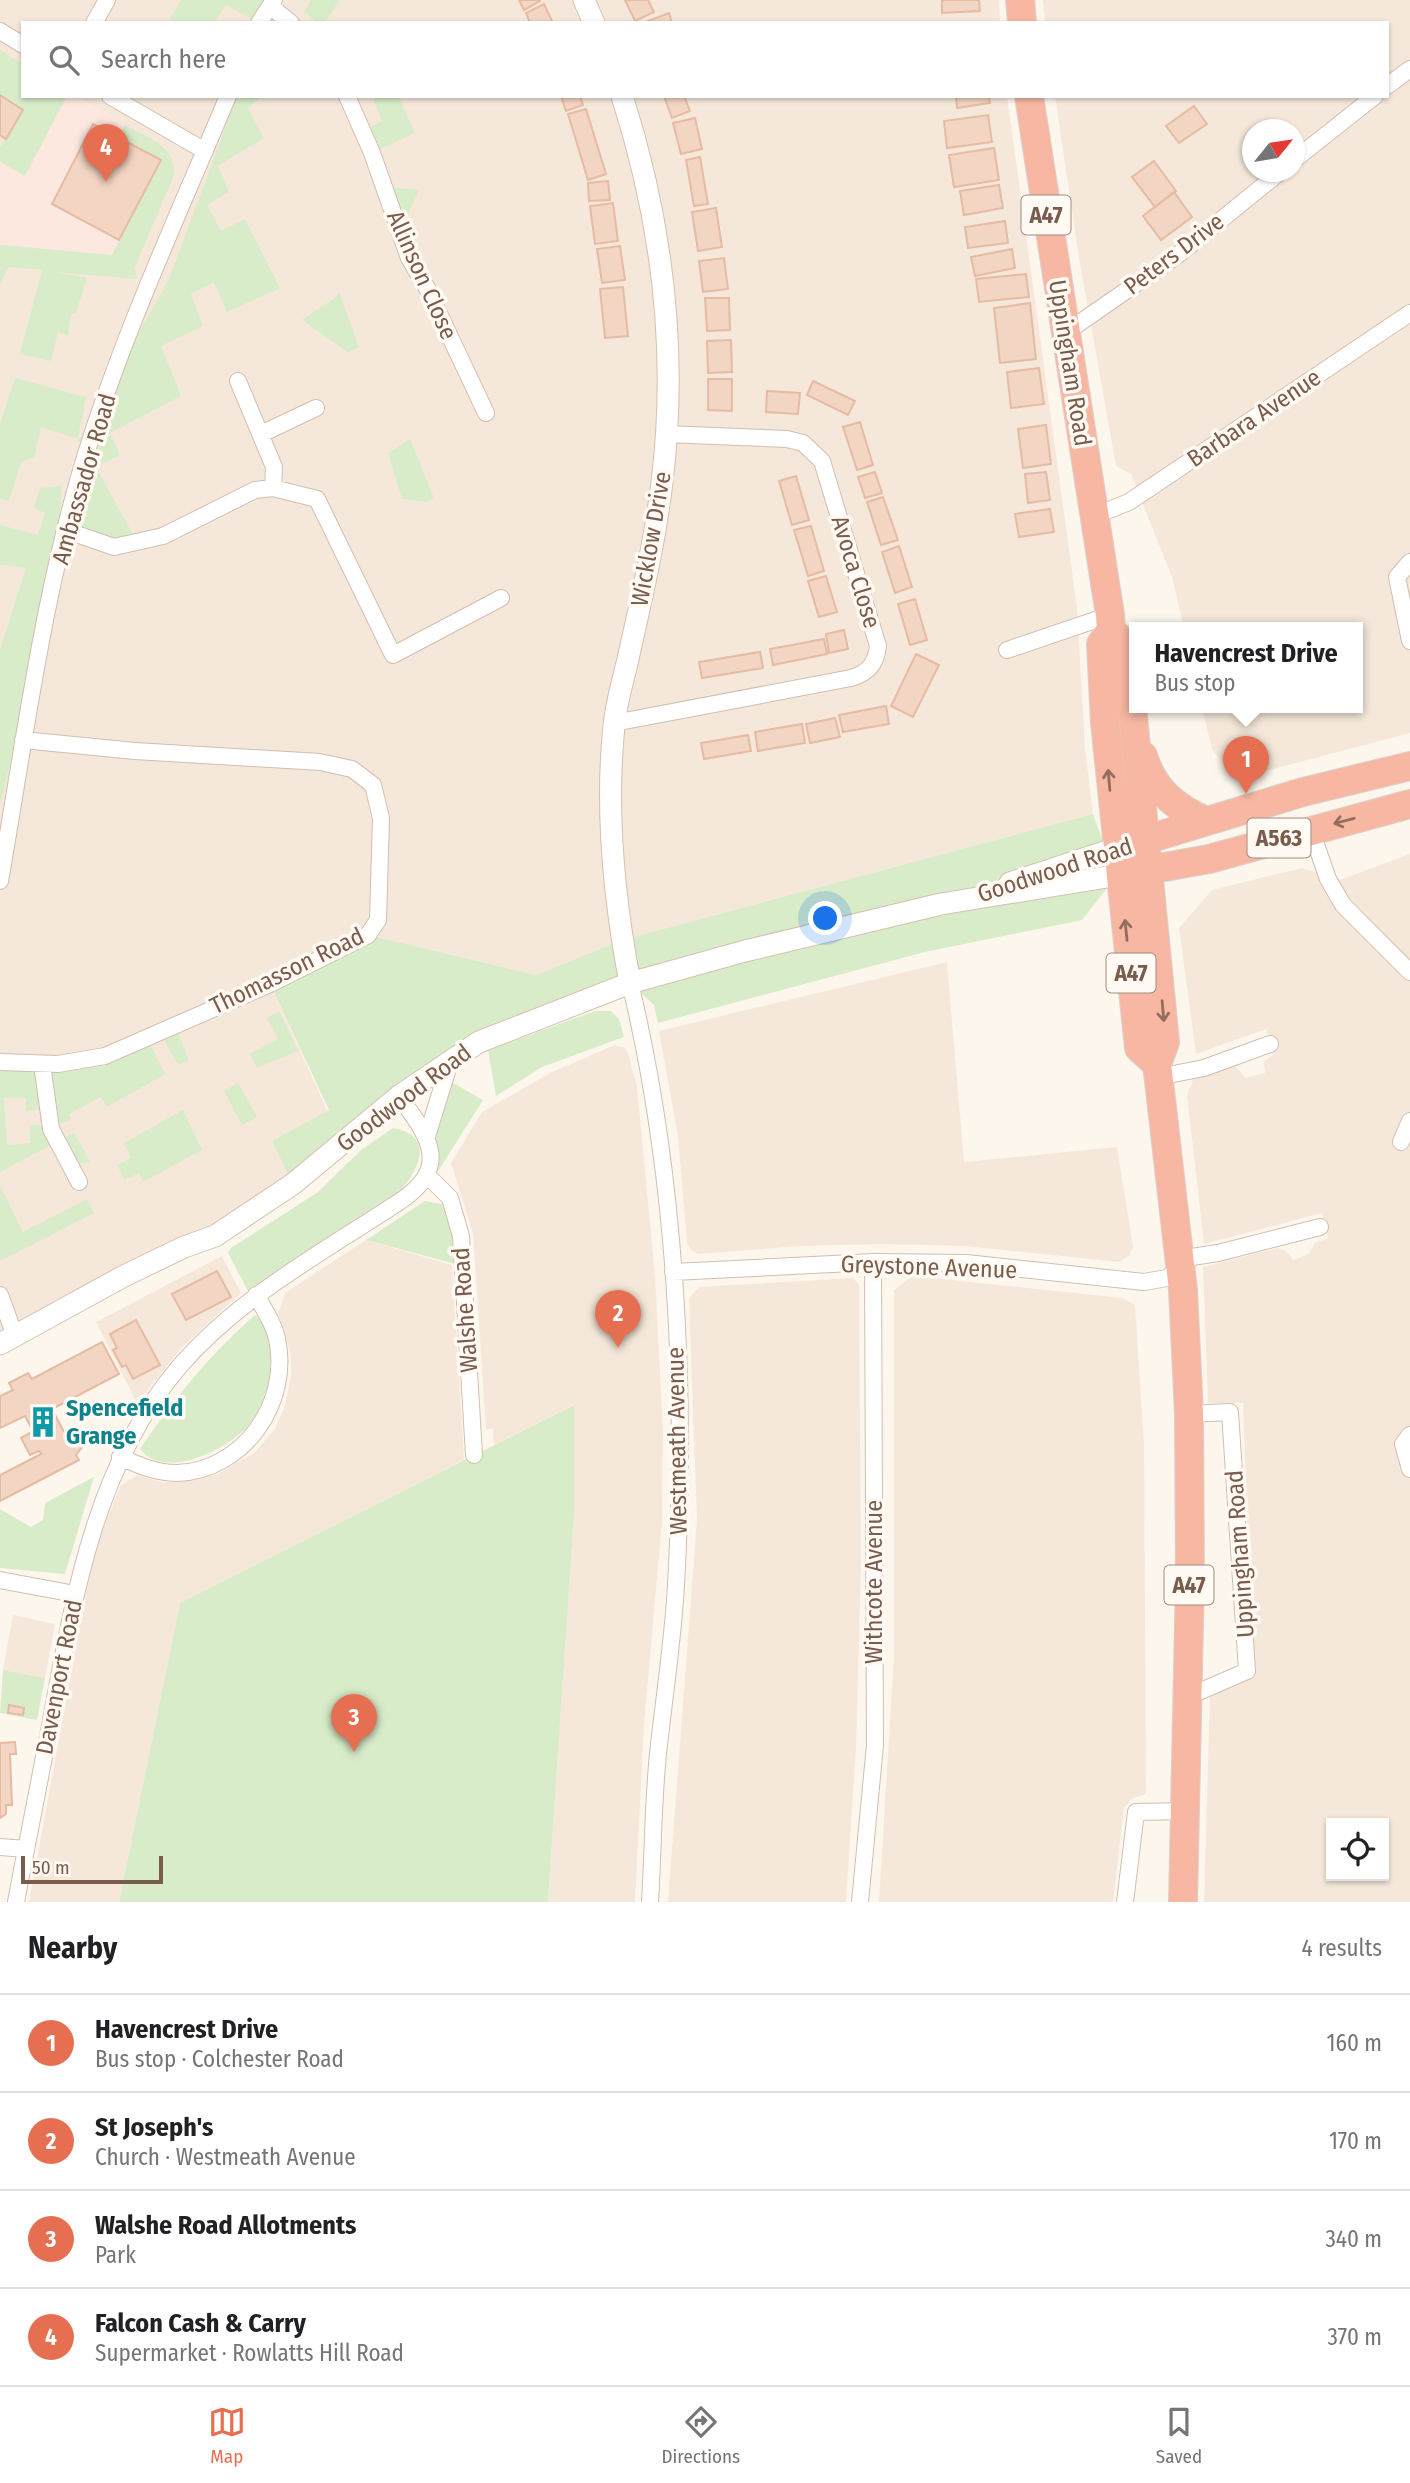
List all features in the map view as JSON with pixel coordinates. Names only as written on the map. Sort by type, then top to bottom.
[{"type":"highway","points":[[1020,0],[1021,21]]},
{"type":"highway","name":"Uppingham Road","points":[[1029,98],[1111,622],[1126,645],[1129,674]]},
{"type":"highway","name":"Uppingham Road","points":[[1111,622],[1101,645],[1117,862],[1139,1048],[1157,1070]]},
{"type":"highway","name":"Uppingham Road","points":[[1133,713],[1165,1042],[1157,1070],[1180,1268],[1188,1414],[1183,1902]]},
{"type":"highway","points":[[1135,733],[1145,762],[1164,796],[1186,813],[1206,821]]},
{"type":"highway","name":"A563","points":[[1145,840],[1303,792],[1410,766]]},
{"type":"highway","name":"A563","points":[[1117,862],[1148,870],[1209,859],[1410,804]]},
{"type":"street","points":[[95,21],[107,0]]},
{"type":"street","points":[[584,0],[593,21]]},
{"type":"street","points":[[261,21],[272,3],[289,21]]},
{"type":"street","points":[[0,31],[21,44]]},
{"type":"street","points":[[1389,85],[1410,69]]},
{"type":"street","points":[[113,98],[205,152]]},
{"type":"street","name":"Ambassador Road","points":[[0,881],[23,740],[65,530],[93,434],[141,302],[227,98]]},
{"type":"street","name":"Allinson Close","points":[[349,98],[372,153],[409,258],[486,413]]},
{"type":"street","name":"Wicklow Drive","points":[[623,98],[645,177],[661,266],[668,352],[666,434],[655,529],[614,723],[611,830],[630,983]]},
{"type":"street","points":[[1305,151],[1372,98]]},
{"type":"street","name":"Peters Drive","points":[[1065,333],[1179,254],[1268,182]]},
{"type":"street","name":"Barbara Avenue","points":[[1094,516],[1129,502],[1410,313]]},
{"type":"street","points":[[238,381],[274,467],[272,488]]},
{"type":"street","points":[[261,434],[316,408]]},
{"type":"street","name":"Avoca Close","points":[[614,723],[851,678],[868,670],[877,655],[878,646],[825,469],[817,454],[803,443],[787,439],[666,434]]},
{"type":"street","points":[[65,530],[114,547],[163,536],[255,490],[272,488],[317,499],[393,655],[501,598]]},
{"type":"street","points":[[1410,562],[1397,577],[1410,641]]},
{"type":"street","points":[[1007,650],[1111,622]]},
{"type":"street","name":"Thomasson Road","points":[[0,1062],[42,1064],[105,1056],[270,984],[368,935],[378,920],[381,818],[373,785],[352,769],[320,761],[135,751],[23,740]]},
{"type":"street","points":[[1311,830],[1319,859],[1343,905],[1410,972]]},
{"type":"street","name":"Goodwood Road","points":[[7,1340],[124,1276],[184,1247],[215,1236],[293,1184],[399,1096],[479,1042],[630,983],[745,951],[1117,862],[1145,840]]},
{"type":"street","name":"Westmeath Avenue","points":[[630,983],[662,1151],[673,1272],[680,1486],[676,1587],[658,1757],[650,1902]]},
{"type":"street","points":[[1157,1070],[1204,1068],[1270,1044]]},
{"type":"street","points":[[427,1136],[452,1059]]},
{"type":"street","points":[[42,1064],[51,1129],[79,1182]]},
{"type":"street","points":[[399,1096],[427,1136],[431,1160],[428,1175]]},
{"type":"street","points":[[1401,1142],[1410,1121]]},
{"type":"street","name":"Davenport Road","points":[[16,1902],[75,1594],[120,1457],[178,1369],[256,1295],[402,1200],[428,1175]]},
{"type":"street","name":"Walshe Road","points":[[428,1175],[450,1198],[461,1236],[474,1455]]},
{"type":"street","name":"Greystone Avenue","points":[[673,1272],[873,1262],[966,1263],[1144,1282],[1167,1278],[1192,1257],[1320,1227]]},
{"type":"street","name":"Withcote Avenue","points":[[860,1902],[875,1745],[873,1262]]},
{"type":"street","points":[[0,1295],[7,1340]]},
{"type":"street","points":[[120,1457],[161,1472],[192,1471],[222,1461],[256,1433],[273,1400],[279,1364],[277,1339],[256,1295]]},
{"type":"street","name":"Uppingham Road","points":[[1187,1697],[1247,1671],[1230,1412],[1188,1414]]},
{"type":"street","points":[[1407,1440],[1410,1469]]},
{"type":"street","points":[[0,1580],[75,1594]]},
{"type":"street","points":[[1125,1902],[1136,1812],[1186,1811]]},
{"type":"street","points":[[0,1846],[26,1849]]},
{"type":"shaded area","points":[[0,0],[999,0],[1000,21],[21,21],[21,98],[1007,98],[1077,608],[1085,748],[1093,814],[622,940],[536,975],[368,935],[270,984],[342,1143],[237,1215],[0,1344]]},
{"type":"shaded area","points":[[1043,0],[1410,0],[1410,733],[1235,779],[1212,749],[1203,713],[1363,713],[1363,622],[1183,622],[1172,577],[1131,474],[1116,466],[1079,258],[1055,98],[1389,98],[1389,21],[1045,21]]},
{"type":"shaded area","points":[[66,98],[79,98],[165,147],[173,159],[173,178],[139,258],[0,245],[0,162],[25,175]]},
{"type":"shaded area","points":[[1410,854],[1410,1902],[1204,1902],[1210,1694],[1256,1675],[1252,1660],[1243,1403],[1208,1403],[1203,1267],[1278,1248],[1286,1251],[1293,1260],[1309,1254],[1315,1243],[1328,1238],[1322,1213],[1204,1244],[1187,1095],[1194,1077],[1221,1066],[1236,1067],[1245,1078],[1265,1073],[1264,1062],[1274,1054],[1266,1029],[1196,1054],[1179,928],[1212,890],[1302,868],[1340,880]]},
{"type":"shaded area","points":[[947,962],[964,1162],[1117,1147],[1133,1246],[1129,1256],[1119,1262],[964,1246],[880,1244],[802,1246],[698,1254],[691,1250],[687,1243],[678,1136],[659,1031]]},
{"type":"shaded area","points":[[615,1045],[625,1048],[628,1053],[637,1086],[655,1276],[663,1431],[662,1522],[644,1725],[635,1902],[548,1902],[574,1515],[573,1405],[494,1445],[493,1429],[486,1429],[473,1233],[451,1163],[482,1112],[552,1072]]},
{"type":"shaded area","points":[[366,1240],[452,1265],[464,1460],[180,1603],[119,1902],[29,1902],[88,1581],[99,1539],[121,1485],[138,1475],[164,1483],[216,1475],[254,1453],[275,1429],[285,1406],[291,1376],[291,1355],[278,1313],[285,1293]]},
{"type":"shaded area","points":[[222,1256],[241,1293],[182,1347],[137,1403],[96,1322]]},
{"type":"shaded area","points":[[913,1276],[1122,1298],[1135,1305],[1144,1443],[1146,1794],[1133,1798],[1124,1808],[1113,1902],[879,1902],[894,1655],[894,1290]]},
{"type":"shaded area","points":[[853,1278],[859,1285],[861,1564],[856,1748],[846,1902],[668,1902],[697,1519],[689,1298],[699,1287]]},
{"type":"shaded area","points":[[13,1615],[55,1624],[45,1678],[3,1670]]},
{"type":"green space","points":[[181,0],[274,0],[290,21],[255,21],[226,5],[215,21],[169,21]]},
{"type":"green space","points":[[311,0],[340,0],[325,21],[315,21],[304,12]]},
{"type":"green space","points":[[0,50],[21,63],[21,98],[66,98],[25,176],[0,162],[0,147],[23,110],[0,95]]},
{"type":"green space","points":[[236,98],[260,98],[248,108],[264,138],[218,166],[229,192],[207,205],[221,231],[245,219],[280,288],[227,312],[214,282],[191,294],[203,326],[161,346],[181,396],[110,433],[120,455],[96,467],[137,542],[114,547],[65,530],[86,456],[78,439],[41,427],[34,457],[21,462],[9,501],[0,498],[0,424],[15,378],[86,397],[78,438],[93,434],[115,375],[169,279]]},
{"type":"green space","points":[[399,98],[415,133],[372,153],[363,131],[382,121],[374,100]]},
{"type":"green space","points":[[125,125],[160,144],[172,158],[174,167],[173,178],[135,267],[137,279],[56,272],[87,278],[76,313],[71,314],[68,336],[58,332],[51,361],[20,354],[42,270],[9,267],[0,283],[0,245],[112,255],[161,160],[119,137]]},
{"type":"green space","points":[[386,187],[419,190],[401,230]]},
{"type":"green space","points":[[339,292],[359,347],[348,352],[302,320],[335,298]]},
{"type":"green space","points":[[410,439],[434,498],[426,502],[402,499],[388,453]]},
{"type":"green space","points":[[62,486],[55,578],[0,805],[0,650],[26,568],[0,565],[0,525],[38,535],[45,513],[34,508],[40,488]]},
{"type":"green space","points":[[1093,814],[1116,877],[1082,920],[925,952],[658,1023],[654,1005],[630,983],[481,1036],[293,1184],[272,1141],[329,1110],[270,984],[368,935],[536,975],[622,940]]},
{"type":"green space","points":[[279,1011],[298,1051],[257,1068],[250,1054],[278,1039],[267,1018]]},
{"type":"green space","points":[[595,1011],[611,1011],[619,1019],[624,1037],[542,1067],[496,1096],[488,1050]]},
{"type":"green space","points":[[177,1031],[189,1060],[178,1065],[162,1037]]},
{"type":"green space","points":[[147,1037],[165,1074],[107,1107],[101,1097],[69,1114],[71,1119],[63,1123],[50,1121],[48,1108],[26,1111],[26,1098],[4,1098],[7,1145],[30,1143],[30,1125],[40,1125],[47,1128],[58,1142],[74,1132],[90,1162],[69,1165],[57,1142],[0,1172],[0,1062],[58,1064]]},
{"type":"green space","points":[[446,1079],[483,1100],[437,1173],[436,1119]]},
{"type":"green space","points":[[238,1083],[257,1117],[242,1125],[224,1091]]},
{"type":"green space","points":[[183,1110],[202,1150],[143,1182],[139,1173],[125,1180],[117,1165],[131,1158],[124,1143]]},
{"type":"green space","points":[[393,1128],[407,1132],[419,1147],[416,1167],[404,1186],[396,1195],[249,1293],[228,1253],[231,1248],[318,1192],[361,1150]]},
{"type":"green space","points":[[0,1185],[23,1232],[87,1199],[94,1213],[0,1261]]},
{"type":"green space","points":[[425,1201],[453,1206],[459,1265],[366,1240]]},
{"type":"green space","points":[[255,1315],[266,1330],[270,1368],[265,1396],[252,1421],[230,1441],[198,1458],[165,1462],[151,1458],[140,1449],[179,1395],[207,1362]]},
{"type":"green space","points":[[574,1405],[574,1515],[548,1902],[119,1902],[180,1603]]},
{"type":"green space","points":[[94,1477],[65,1574],[0,1568],[0,1509],[31,1527],[43,1520],[45,1503]]},
{"type":"green space","points":[[3,1670],[45,1678],[37,1720],[0,1713]]},
{"type":"building","points":[[519,0],[540,0],[540,1],[524,10]]},
{"type":"building","points":[[625,0],[648,0],[654,12],[635,21]]},
{"type":"building","points":[[942,0],[979,0],[980,11],[942,13]]},
{"type":"building","points":[[544,4],[552,21],[529,21],[526,13]]},
{"type":"building","points":[[669,13],[671,21],[648,21]]},
{"type":"building","points":[[0,95],[23,110],[6,139],[0,135]]},
{"type":"building","points":[[562,98],[581,98],[583,105],[566,111]]},
{"type":"building","points":[[665,98],[685,98],[690,111],[672,118]]},
{"type":"building","points":[[956,98],[989,98],[990,103],[957,108]]},
{"type":"building","points":[[1194,106],[1207,124],[1179,143],[1166,126]]},
{"type":"building","points":[[586,109],[606,174],[588,180],[568,114]]},
{"type":"building","points":[[988,115],[992,142],[947,148],[944,121]]},
{"type":"building","points":[[695,118],[702,149],[681,154],[673,123]]},
{"type":"building","points":[[93,124],[161,160],[119,240],[52,204]]},
{"type":"building","points":[[994,148],[999,180],[954,187],[949,155]]},
{"type":"building","points":[[700,157],[708,204],[694,206],[686,160]]},
{"type":"building","points":[[1154,161],[1176,191],[1155,207],[1132,177]]},
{"type":"building","points":[[608,181],[610,200],[589,201],[588,183]]},
{"type":"building","points":[[999,185],[1003,208],[964,215],[960,191]]},
{"type":"building","points":[[1174,192],[1192,217],[1161,240],[1143,216]]},
{"type":"building","points":[[613,203],[618,241],[595,244],[590,206]]},
{"type":"building","points":[[716,208],[722,247],[698,251],[692,212]]},
{"type":"building","points":[[1005,221],[1008,243],[968,248],[965,227]]},
{"type":"building","points":[[620,246],[625,280],[602,283],[597,249]]},
{"type":"building","points":[[1012,249],[1015,268],[975,276],[971,257]]},
{"type":"building","points":[[724,258],[728,289],[703,292],[699,261]]},
{"type":"building","points":[[1026,274],[1029,297],[979,302],[976,279]]},
{"type":"building","points":[[623,287],[628,336],[605,338],[600,289]]},
{"type":"building","points":[[705,298],[729,298],[730,330],[707,331]]},
{"type":"building","points":[[1030,303],[1036,359],[1000,363],[994,308]]},
{"type":"building","points":[[731,340],[732,372],[708,373],[707,341]]},
{"type":"building","points":[[1039,368],[1044,404],[1011,408],[1007,372]]},
{"type":"building","points":[[708,379],[732,379],[732,411],[708,410]]},
{"type":"building","points":[[813,381],[855,401],[848,415],[807,395]]},
{"type":"building","points":[[767,391],[800,393],[798,414],[766,412]]},
{"type":"building","points":[[860,422],[873,465],[857,470],[843,427]]},
{"type":"building","points":[[1046,425],[1051,464],[1023,468],[1018,429]]},
{"type":"building","points":[[875,472],[882,493],[865,498],[858,477]]},
{"type":"building","points":[[1046,472],[1050,500],[1028,503],[1025,474]]},
{"type":"building","points":[[796,476],[809,520],[792,525],[779,481]]},
{"type":"building","points":[[883,497],[898,540],[881,545],[867,502]]},
{"type":"building","points":[[1050,509],[1054,532],[1019,537],[1015,514]]},
{"type":"building","points":[[811,526],[824,571],[808,576],[794,530]]},
{"type":"building","points":[[899,546],[912,587],[895,593],[882,552]]},
{"type":"building","points":[[826,576],[837,612],[819,617],[808,581]]},
{"type":"building","points":[[915,599],[927,640],[910,645],[898,604]]},
{"type":"building","points":[[844,630],[848,649],[829,653],[826,634]]},
{"type":"building","points":[[824,639],[827,654],[773,665],[770,649]]},
{"type":"building","points":[[760,652],[763,668],[702,678],[699,662]]},
{"type":"building","points":[[916,654],[939,665],[913,717],[891,706]]},
{"type":"building","points":[[886,706],[889,724],[843,732],[839,715]]},
{"type":"building","points":[[835,718],[840,737],[810,743],[806,724]]},
{"type":"building","points":[[802,724],[805,743],[758,751],[755,732]]},
{"type":"building","points":[[748,735],[751,751],[704,759],[701,743]]},
{"type":"building","points":[[217,1271],[231,1297],[186,1320],[172,1294]]},
{"type":"building","points":[[136,1320],[160,1365],[133,1379],[126,1365],[122,1367],[113,1350],[117,1348],[110,1334]]},
{"type":"building","name":"Spencefield Grange","points":[[102,1342],[119,1374],[52,1409],[64,1432],[75,1431],[83,1446],[76,1455],[79,1460],[0,1501],[0,1475],[41,1454],[39,1451],[30,1455],[21,1438],[33,1431],[25,1416],[0,1428],[0,1396],[13,1390],[9,1383],[28,1373],[32,1379]]},
{"type":"building","points":[[9,1705],[24,1708],[23,1715],[8,1713]]},
{"type":"building","points":[[15,1742],[16,1754],[10,1754],[12,1805],[6,1805],[6,1814],[0,1818],[0,1743]]},
{"type":"place","name":"Falcon Cash & Carry","points":[[106,182]]},
{"type":"place","name":"Havencrest Drive","points":[[1246,794]]},
{"type":"place","name":"St Joseph's","points":[[618,1348]]},
{"type":"place","name":"Spencefield Grange","points":[[43,1422]]},
{"type":"place","name":"Walshe Road Allotments","points":[[354,1752]]}]
